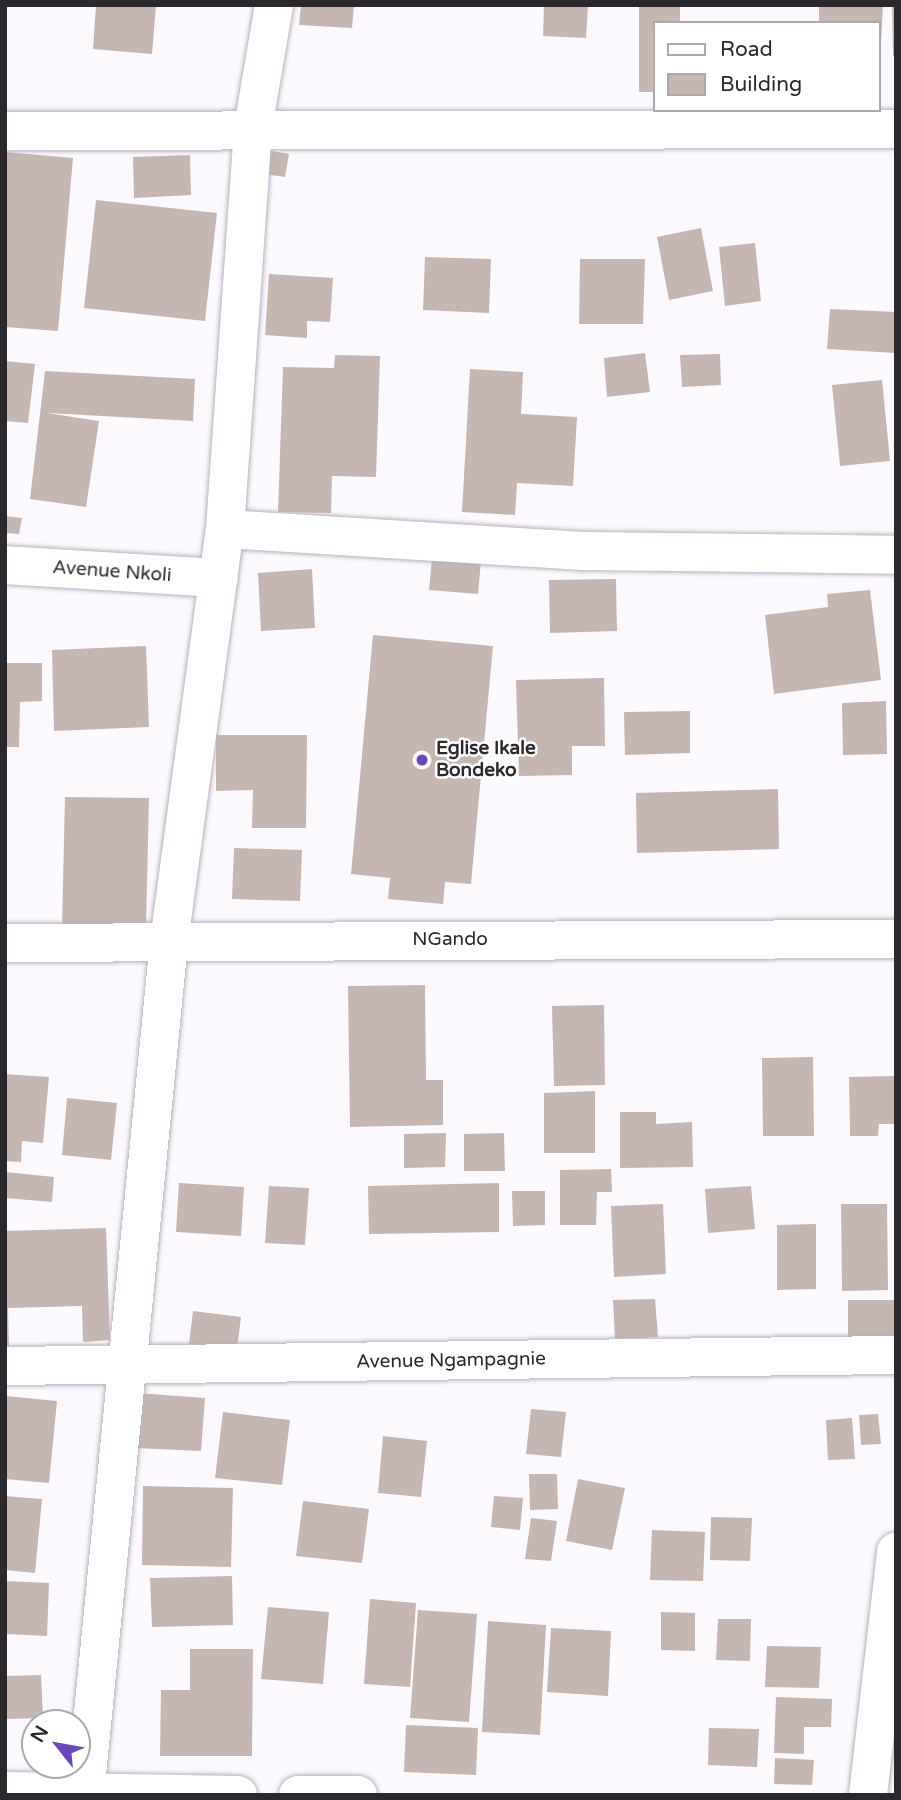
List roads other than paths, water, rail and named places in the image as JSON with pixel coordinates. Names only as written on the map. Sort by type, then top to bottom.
[{"type":"street","points":[[85,1793],[124,1365],[169,942],[225,529],[253,128],[274,5]]},
{"type":"street","points":[[5,131],[253,128],[896,129]]},
{"type":"street","points":[[225,529],[587,551],[896,555]]},
{"type":"street","name":"Avenue Nkoli","points":[[5,565],[219,578]]},
{"type":"street","name":"NGando","points":[[5,943],[896,939]]},
{"type":"street","name":"Avenue Ngampagnie","points":[[5,1366],[896,1355]]},
{"type":"street","points":[[869,1795],[896,1552]]},
{"type":"street","points":[[5,1791],[238,1795]]},
{"type":"street","points":[[298,1795],[358,1795]]},
{"type":"place","name":"Eglise Ikale Bondeko","points":[[422,760]]}]
